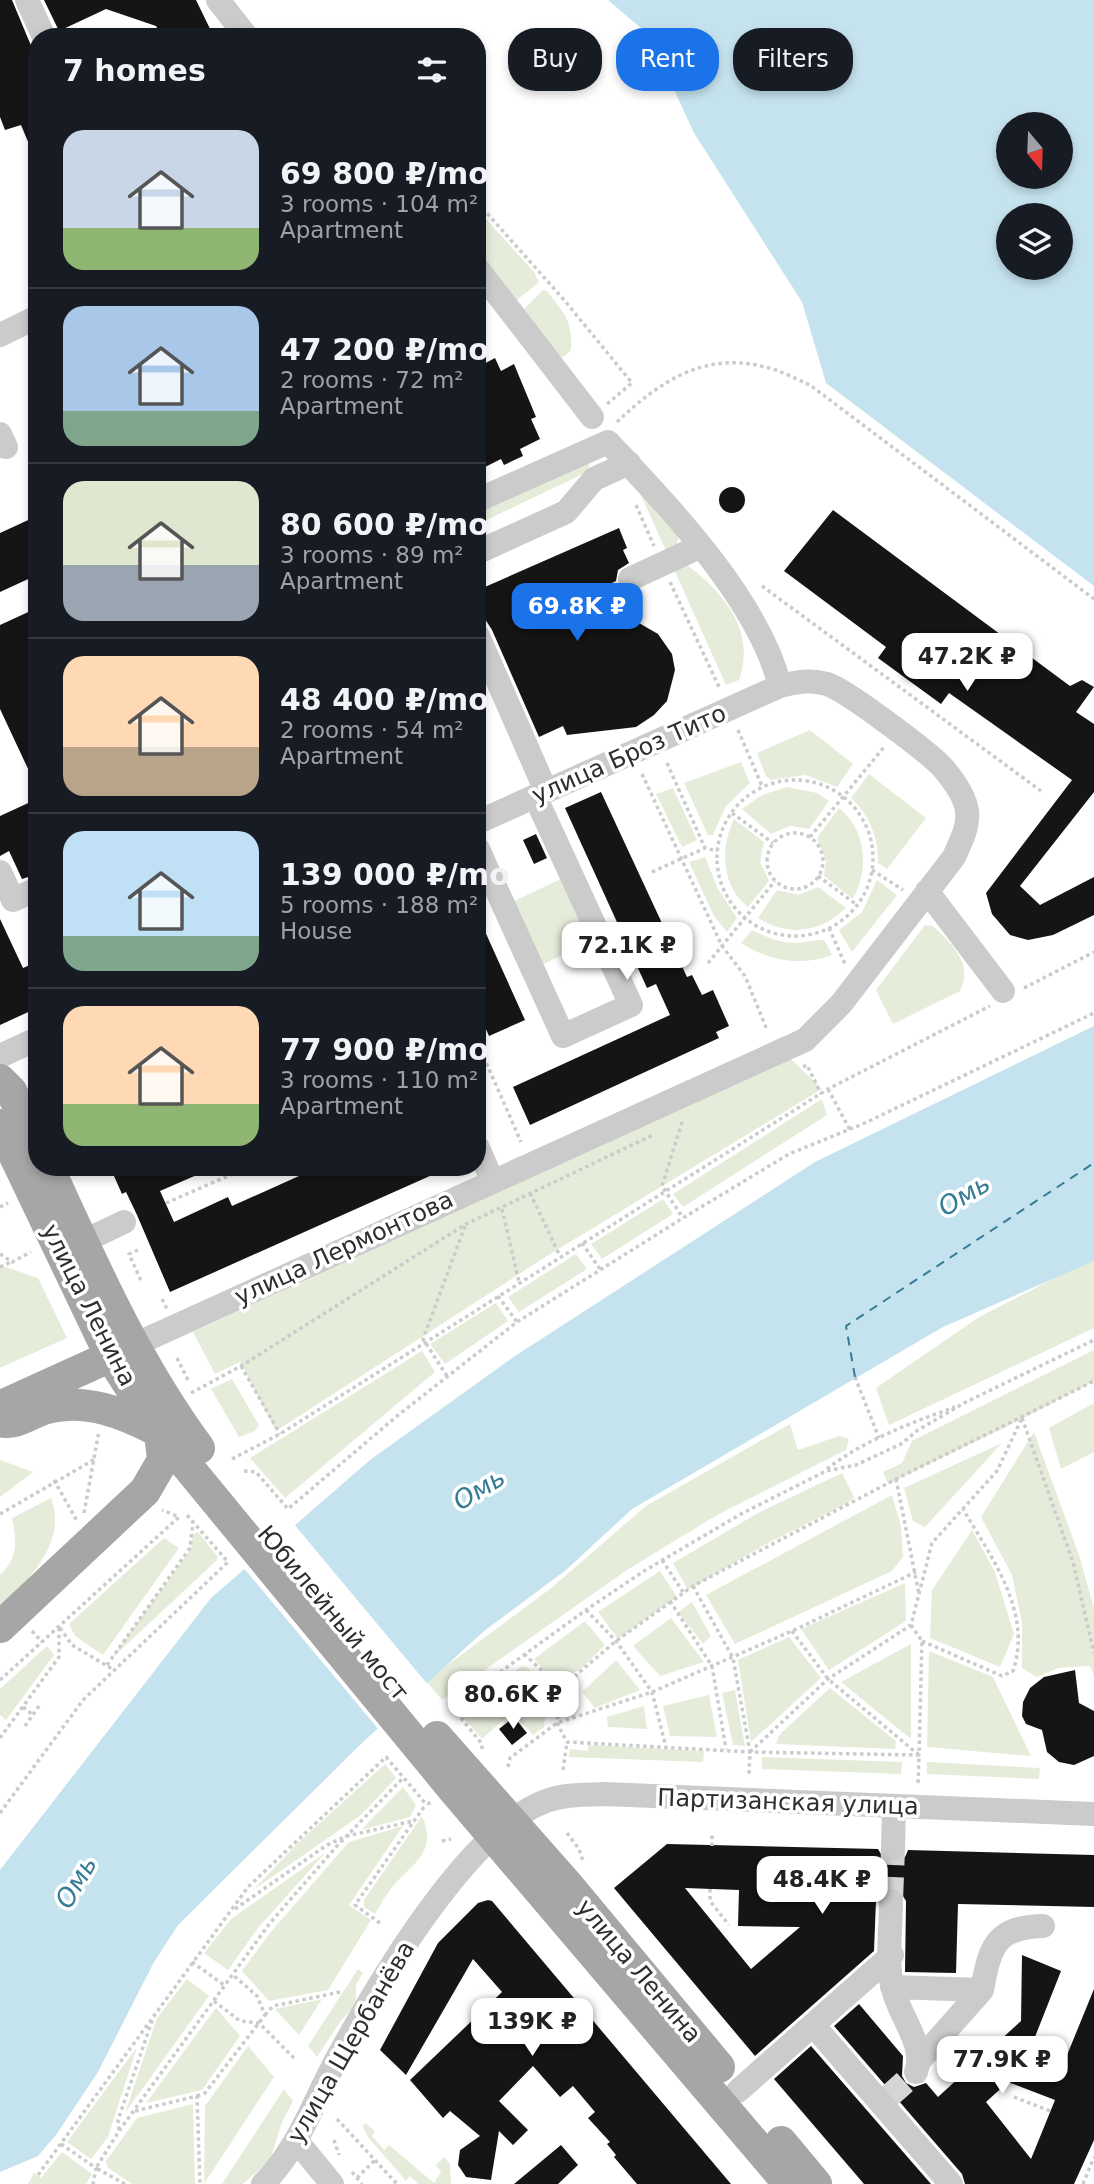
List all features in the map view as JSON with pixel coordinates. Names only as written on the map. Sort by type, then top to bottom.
[{"type":"main road","points":[[0,1080],[11,1091],[28,1126]]},
{"type":"main road","name":"улица Ленина","points":[[0,1125],[121,1352],[160,1433],[226,1491]]},
{"type":"main road","name":"улица Ленина","points":[[51,1176],[82,1242],[121,1352],[176,1417],[226,1491]]},
{"type":"main road","name":"улица Лермонтова","points":[[0,1407],[121,1352]]},
{"type":"main road","points":[[0,1421],[8,1424],[48,1408],[92,1407],[128,1415],[160,1433],[163,1460],[152,1500]]},
{"type":"main road","points":[[14,1627],[176,1479],[226,1491]]},
{"type":"main road","name":"Юбилейный мост","points":[[226,1491],[454,1770]]},
{"type":"main road","name":"улица Ленина","points":[[454,1770],[789,2184]]},
{"type":"main road","name":"улица Ленина","points":[[502,1828],[738,2091],[816,2184]]},
{"type":"street","points":[[27,0],[40,28]]},
{"type":"street","points":[[218,0],[240,28]]},
{"type":"street","points":[[486,279],[604,420]]},
{"type":"street","points":[[0,335],[28,325]]},
{"type":"street","points":[[486,496],[608,442],[629,463],[746,607],[767,645],[780,686]]},
{"type":"street","points":[[486,548],[566,512],[594,479],[629,463]]},
{"type":"street","points":[[630,579],[699,547]]},
{"type":"street","points":[[486,656],[541,794],[631,1005],[564,1036],[486,866]]},
{"type":"street","name":"улица Броз Тито","points":[[486,812],[541,794],[780,686],[807,680],[830,684],[848,694],[943,768],[960,790],[967,812],[965,832],[954,857],[918,893],[841,1004],[805,1040]]},
{"type":"street","points":[[0,872],[13,900],[28,893]]},
{"type":"street","points":[[918,893],[1007,994]]},
{"type":"street","name":"улица Лермонтова","points":[[121,1352],[492,1180],[805,1040]]},
{"type":"street","points":[[0,1056],[28,1043]]},
{"type":"street","points":[[486,1166],[492,1180]]},
{"type":"street","points":[[82,1242],[124,1222]]},
{"type":"street","name":"Партизанская улица","points":[[502,1828],[544,1802],[572,1795],[1094,1814]]},
{"type":"street","points":[[893,1849],[894,1806]]},
{"type":"street","name":"улица Щербанёва","points":[[263,2184],[296,2140],[343,2048],[414,1933],[470,1861],[502,1828]]},
{"type":"street","points":[[891,1901],[892,1987],[904,2021],[919,2050],[918,2066],[982,1990],[988,1957],[999,1937],[1025,1926],[1044,1926]]},
{"type":"street","points":[[738,2091],[892,1955]]},
{"type":"street","points":[[892,1987],[982,1990]]},
{"type":"street","points":[[813,2025],[884,2101],[951,2184]]},
{"type":"street","points":[[296,2140],[332,2184]]},
{"type":"path","points":[[486,212],[565,301],[632,383],[604,420]]},
{"type":"path","points":[[604,420],[677,373],[719,362],[765,366],[810,385],[1094,599]]},
{"type":"path","points":[[631,496],[721,690]]},
{"type":"path","points":[[762,586],[1041,791]]},
{"type":"path","points":[[738,730],[762,787]]},
{"type":"path","points":[[810,837],[884,746]]},
{"type":"path","points":[[667,763],[705,848]]},
{"type":"path","points":[[642,774],[722,946],[745,976],[767,1030]]},
{"type":"path","points":[[804,780],[825,786],[844,796],[858,811],[868,830],[873,849],[872,870],[867,889],[857,905],[829,928],[794,936],[777,933],[745,918],[723,887],[718,851],[722,831],[732,812],[745,798],[762,787],[783,781],[804,780]]},
{"type":"path","points":[[732,812],[772,843]]},
{"type":"path","points":[[786,833],[810,837],[821,851],[822,868],[818,876],[812,883],[795,889],[775,881],[766,860],[772,843],[786,833]]},
{"type":"path","points":[[652,872],[705,848],[718,851]]},
{"type":"path","points":[[872,870],[918,893]]},
{"type":"path","points":[[818,876],[857,905]]},
{"type":"path","points":[[708,963],[775,881]]},
{"type":"path","points":[[829,928],[849,973]]},
{"type":"path","points":[[232,1459],[279,1434],[828,1089],[1007,994],[1094,952]]},
{"type":"path","points":[[226,1491],[256,1472],[288,1509],[447,1376],[517,1322],[600,1269],[789,1154],[849,1130],[1094,1013]]},
{"type":"path","points":[[486,1062],[521,1142]]},
{"type":"path","points":[[797,1069],[807,1065],[821,1094]]},
{"type":"path","points":[[828,1089],[849,1130]]},
{"type":"path","points":[[671,1127],[694,1116]]},
{"type":"path","points":[[682,1122],[662,1186],[683,1218]]},
{"type":"path","points":[[191,1393],[241,1366],[466,1224],[659,1133]]},
{"type":"path","points":[[166,1203],[228,1176]]},
{"type":"path","points":[[530,1193],[560,1256]]},
{"type":"path","points":[[0,1207],[8,1203]]},
{"type":"path","points":[[502,1209],[519,1282]]},
{"type":"path","points":[[423,1344],[466,1224]]},
{"type":"path","points":[[582,1243],[600,1269]]},
{"type":"path","points":[[138,1250],[129,1254],[142,1283]]},
{"type":"path","points":[[0,1267],[31,1252]]},
{"type":"path","points":[[0,1254],[12,1262]]},
{"type":"path","points":[[498,1296],[517,1322]]},
{"type":"path","points":[[826,1471],[856,1465],[878,1455],[966,1402],[1094,1340]]},
{"type":"path","points":[[423,1344],[447,1376]]},
{"type":"path","points":[[177,1358],[188,1380]]},
{"type":"path","points":[[241,1366],[279,1434]]},
{"type":"path","points":[[855,1377],[879,1438]]},
{"type":"path","points":[[563,1770],[566,1742],[556,1723],[561,1688],[616,1641],[670,1601],[693,1586],[897,1479],[1094,1381]]},
{"type":"path","points":[[380,1923],[355,1905],[413,1821],[454,1770],[452,1707],[586,1609],[662,1560],[741,1514],[826,1471],[844,1456],[916,1420],[966,1402]]},
{"type":"path","points":[[750,1752],[828,1679],[911,1625],[932,1543],[997,1471],[1022,1418]]},
{"type":"path","points":[[1022,1418],[1073,1562],[1094,1653]]},
{"type":"path","points":[[54,1480],[81,1527],[101,1419]]},
{"type":"path","points":[[0,1514],[54,1480],[95,1459]]},
{"type":"path","points":[[897,1479],[919,1599]]},
{"type":"path","points":[[0,1680],[179,1517],[152,1500]]},
{"type":"path","points":[[911,1625],[922,1641],[1002,1676],[1013,1671],[1017,1638],[1009,1589],[963,1509]]},
{"type":"path","points":[[0,1813],[83,1700],[228,1562],[187,1515]]},
{"type":"path","points":[[107,1665],[190,1548],[193,1522]]},
{"type":"path","points":[[662,1560],[683,1592]]},
{"type":"path","points":[[508,1767],[510,1758],[556,1723],[652,1692],[792,1632],[916,1572]]},
{"type":"path","points":[[693,1586],[733,1658],[750,1752],[749,1774]]},
{"type":"path","points":[[670,1601],[712,1666],[726,1749]]},
{"type":"path","points":[[65,1608],[71,1615]]},
{"type":"path","points":[[586,1609],[616,1641],[652,1692],[666,1747]]},
{"type":"path","points":[[59,1626],[72,1645],[114,1670]]},
{"type":"path","points":[[1,1736],[59,1657],[59,1626]]},
{"type":"path","points":[[14,1627],[42,1642]]},
{"type":"path","points":[[792,1632],[828,1679],[919,1755]]},
{"type":"path","points":[[919,1767],[922,1641]]},
{"type":"path","points":[[524,1654],[561,1688]]},
{"type":"path","points":[[25,1726],[41,1703]]},
{"type":"path","points":[[23,1707],[33,1715]]},
{"type":"path","points":[[566,1742],[750,1752],[919,1755]]},
{"type":"path","points":[[38,2175],[248,1887],[282,1852],[386,1757],[426,1804]]},
{"type":"path","points":[[93,2184],[96,2168],[119,2131],[232,1974],[271,1923],[347,1836],[404,1777]]},
{"type":"path","points":[[231,1912],[327,1845],[347,1836],[413,1821]]},
{"type":"path","points":[[567,1833],[579,1849],[585,1867]]},
{"type":"path","points":[[712,1835],[712,1846]]},
{"type":"path","points":[[442,1841],[451,1839]]},
{"type":"path","points":[[710,1889],[710,1901],[729,1925]]},
{"type":"path","points":[[192,1962],[224,1985]]},
{"type":"path","points":[[232,1974],[251,1990],[265,2015]]},
{"type":"path","points":[[134,2112],[205,2093],[273,2006],[340,1992]]},
{"type":"path","points":[[214,2000],[240,2021],[259,2023],[295,2059]]},
{"type":"path","points":[[119,2131],[118,2120],[155,2012]]},
{"type":"path","points":[[197,2096],[200,2184]]},
{"type":"path","points":[[1014,2097],[1050,2111]]},
{"type":"path","points":[[337,2119],[397,2184]]},
{"type":"path","points":[[61,2144],[125,2184]]},
{"type":"path","points":[[1083,2184],[1094,2157]]},
{"type":"path","points":[[357,2179],[375,2160]]},
{"type":"green space","points":[[486,219],[534,272],[539,282],[517,300],[511,300],[486,267]]},
{"type":"green space","points":[[543,290],[547,291],[558,305],[569,324],[571,350],[564,357],[557,356],[522,311]]},
{"type":"green space","points":[[590,463],[587,472],[486,520],[486,504]]},
{"type":"green space","points":[[637,486],[679,535],[676,548],[667,553]]},
{"type":"green space","points":[[683,562],[711,585],[732,613],[743,644],[739,680],[726,685],[673,567]]},
{"type":"green space","points":[[810,730],[853,764],[837,787],[805,775],[771,780],[766,776],[757,753]]},
{"type":"green space","points":[[741,762],[750,783],[726,806],[713,835],[708,835],[684,783]]},
{"type":"green space","points":[[869,774],[926,818],[887,869],[878,863],[872,828],[851,798]]},
{"type":"green space","points":[[787,787],[817,793],[829,801],[809,829],[790,826],[771,834],[742,809],[762,795]]},
{"type":"green space","points":[[673,788],[697,840],[682,847],[656,794]]},
{"type":"green space","points":[[839,808],[855,828],[862,851],[862,875],[853,899],[824,876],[826,861],[817,838]]},
{"type":"green space","points":[[734,819],[764,842],[760,862],[769,881],[748,907],[732,888],[726,866],[726,842]]},
{"type":"green space","points":[[705,857],[718,889],[737,918],[727,932],[714,916],[689,862]]},
{"type":"green space","points":[[565,877],[594,940],[537,967],[508,904]]},
{"type":"green space","points":[[877,880],[897,895],[852,952],[839,930],[862,912]]},
{"type":"green space","points":[[818,887],[846,908],[826,923],[804,930],[793,930],[758,918],[777,890],[799,895]]},
{"type":"green space","points":[[925,925],[933,926],[954,947],[963,963],[964,981],[960,991],[893,1024],[876,990]]},
{"type":"green space","points":[[752,930],[785,942],[825,941],[832,955],[808,961],[774,958],[741,943]]},
{"type":"green space","points":[[790,1058],[822,1089],[547,1256],[276,1431],[240,1362],[215,1374],[193,1332]]},
{"type":"green space","points":[[822,1099],[827,1115],[683,1207],[673,1194]]},
{"type":"green space","points":[[663,1199],[673,1214],[602,1259],[591,1244]]},
{"type":"green space","points":[[576,1254],[587,1269],[519,1312],[508,1297]]},
{"type":"green space","points":[[1094,1258],[1094,1328],[889,1425],[876,1388],[979,1317]]},
{"type":"green space","points":[[0,1265],[38,1278],[67,1338],[0,1368]]},
{"type":"green space","points":[[496,1303],[508,1321],[445,1364],[430,1344]]},
{"type":"green space","points":[[1094,1350],[1094,1381],[888,1484],[883,1472],[902,1463],[912,1441]]},
{"type":"green space","points":[[422,1351],[435,1372],[285,1498],[250,1458]]},
{"type":"green space","points":[[232,1379],[259,1425],[255,1431],[239,1437],[211,1389]]},
{"type":"green space","points":[[1094,1403],[1094,1452],[1061,1469],[1049,1428]]},
{"type":"green space","points":[[790,1424],[798,1450],[839,1436],[849,1439],[846,1450],[717,1515],[627,1570],[442,1700],[426,1681],[550,1589],[646,1506]]},
{"type":"green space","points":[[1034,1432],[1079,1555],[1094,1608],[1094,1676],[1090,1666],[1058,1668],[1037,1677],[1022,1668],[1022,1623],[1012,1575],[981,1517]]},
{"type":"green space","points":[[1002,1443],[925,1527],[913,1521],[904,1488]]},
{"type":"green space","points":[[0,1460],[33,1472],[0,1497]]},
{"type":"green space","points":[[842,1473],[854,1497],[848,1503],[768,1543],[688,1590],[673,1563],[758,1513]]},
{"type":"green space","points":[[892,1495],[901,1526],[903,1557],[892,1571],[735,1644],[706,1595]]},
{"type":"green space","points":[[51,1498],[55,1514],[50,1545],[33,1573],[0,1608],[0,1575],[6,1569],[15,1549],[12,1518]]},
{"type":"green space","points":[[972,1530],[995,1572],[1014,1634],[1000,1667],[930,1638],[932,1590]]},
{"type":"green space","points":[[198,1532],[218,1557],[216,1561],[111,1659],[191,1549],[193,1534]]},
{"type":"green space","points":[[164,1538],[179,1548],[103,1655],[75,1636],[69,1624]]},
{"type":"green space","points":[[660,1571],[677,1597],[618,1639],[598,1612]]},
{"type":"green space","points":[[905,1583],[906,1621],[829,1670],[801,1629]]},
{"type":"green space","points":[[692,1602],[711,1636],[703,1644],[678,1612]]},
{"type":"green space","points":[[671,1618],[704,1662],[660,1676],[633,1646]]},
{"type":"green space","points":[[585,1621],[605,1645],[582,1668],[556,1684],[534,1659]]},
{"type":"green space","points":[[789,1637],[821,1678],[751,1742],[738,1660]]},
{"type":"green space","points":[[911,1644],[911,1739],[841,1682]]},
{"type":"green space","points":[[47,1646],[54,1655],[6,1720],[0,1715],[0,1689]]},
{"type":"green space","points":[[929,1651],[993,1677],[1031,1756],[927,1747]]},
{"type":"green space","points":[[616,1660],[640,1690],[595,1708],[582,1692]]},
{"type":"green space","points":[[522,1666],[527,1667],[548,1690],[544,1727],[533,1735],[512,1712],[482,1739],[457,1710]]},
{"type":"green space","points":[[830,1688],[896,1741],[895,1749],[776,1744],[779,1735]]},
{"type":"green space","points":[[735,1690],[745,1746],[733,1745],[722,1693]]},
{"type":"green space","points":[[709,1695],[717,1737],[670,1736],[663,1706]]},
{"type":"green space","points":[[644,1706],[647,1729],[608,1727],[607,1717]]},
{"type":"green space","points":[[588,1745],[704,1751],[703,1762],[569,1757],[570,1749],[588,1751]]},
{"type":"green space","points":[[762,1757],[902,1762],[901,1774],[762,1769]]},
{"type":"green space","points":[[927,1762],[1040,1768],[1039,1779],[927,1774]]},
{"type":"green space","points":[[385,1764],[396,1778],[361,1815],[252,1891],[298,1843]]},
{"type":"green space","points":[[403,1787],[416,1805],[410,1817],[361,1830]]},
{"type":"green space","points":[[422,1816],[426,1828],[425,1848],[393,1886],[375,1914],[364,1907],[364,1900]]},
{"type":"green space","points":[[403,1826],[349,1905],[371,1920],[328,1990],[269,2001],[242,1971],[270,1933],[349,1842]]},
{"type":"green space","points":[[325,1853],[258,1928],[228,1970],[204,1953],[231,1919]]},
{"type":"green space","points":[[358,1969],[363,1973],[356,1985],[356,2004],[340,2022],[317,2057],[308,2046]]},
{"type":"green space","points":[[187,1979],[209,1996],[125,2113],[157,2018]]},
{"type":"green space","points":[[322,1999],[299,2035],[275,2009]]},
{"type":"green space","points":[[216,2008],[240,2036],[202,2090],[146,2103]]},
{"type":"green space","points":[[248,2046],[274,2077],[204,2184],[205,2106]]},
{"type":"green space","points":[[137,2047],[108,2137],[91,2159],[67,2142]]},
{"type":"green space","points":[[284,2089],[293,2101],[282,2122],[270,2160],[243,2184],[222,2184]]},
{"type":"green space","points":[[193,2104],[195,2184],[132,2184],[107,2167],[106,2161],[137,2118]]},
{"type":"green space","points":[[365,2123],[375,2131],[372,2136],[384,2150],[389,2145],[434,2183],[441,2172],[436,2165],[444,2157],[450,2164],[451,2184],[418,2184],[410,2176],[406,2181],[368,2137],[363,2127]]},
{"type":"green space","points":[[62,2152],[92,2174],[86,2184],[28,2184],[34,2173],[41,2178]]},
{"type":"water","points":[[608,0],[1094,0],[1094,586],[826,383],[802,302],[694,133],[675,91],[719,91],[719,28],[641,28]]},
{"type":"water","name":"Омь","points":[[1094,1026],[1094,1261],[943,1327],[632,1509],[566,1570],[484,1631],[364,1741],[178,1925],[154,1962],[98,2072],[56,2135],[38,2156],[0,2172],[0,1870],[211,1598],[370,1460],[515,1356],[815,1162]]},
{"type":"pier","points":[[293,1523],[429,1686],[380,1731],[242,1566]]},
{"type":"building","points":[[0,0],[12,0],[28,38],[28,142],[21,125],[5,130],[0,117]]},
{"type":"building","points":[[44,0],[196,0],[210,28],[157,28],[106,9],[65,28],[58,28]]},
{"type":"building","points":[[495,358],[501,371],[514,364],[536,417],[531,419],[540,439],[520,449],[523,456],[504,465],[501,459],[486,466],[486,363]]},
{"type":"building","points":[[732,487],[741,491],[745,500],[741,509],[732,513],[723,509],[719,500],[723,491]]},
{"type":"building","points":[[833,510],[1070,686],[1082,680],[1094,687],[1076,712],[1094,724],[1094,792],[1020,886],[1040,905],[1094,877],[1094,915],[1053,935],[1028,940],[1010,935],[992,914],[986,893],[1072,780],[949,693],[941,704],[878,658],[886,647],[784,571]]},
{"type":"building","points":[[28,520],[28,579],[0,592],[0,533]]},
{"type":"building","points":[[619,528],[627,548],[623,550],[629,563],[618,570],[616,581],[599,589],[614,627],[639,623],[658,634],[672,654],[675,670],[667,701],[654,715],[636,727],[567,735],[563,726],[539,737],[486,621],[486,586]]},
{"type":"building","points":[[28,612],[28,769],[0,709],[0,625]]},
{"type":"building","points":[[601,792],[687,977],[692,975],[702,995],[713,990],[729,1026],[716,1032],[719,1038],[530,1125],[513,1087],[670,1015],[656,984],[647,988],[565,808]]},
{"type":"building","points":[[28,803],[28,877],[22,879],[9,851],[0,856],[0,816]]},
{"type":"building","points":[[536,834],[547,858],[534,864],[523,840]]},
{"type":"building","points":[[0,919],[23,968],[28,966],[28,1012],[0,1025]]},
{"type":"building","points":[[486,934],[525,1020],[489,1036],[486,1029]]},
{"type":"building","points":[[114,1176],[194,1176],[160,1191],[174,1222],[228,1197],[232,1206],[299,1176],[430,1176],[170,1292],[126,1192],[122,1194]]},
{"type":"building","points":[[1075,1670],[1079,1703],[1094,1711],[1094,1756],[1074,1765],[1059,1762],[1047,1752],[1042,1730],[1026,1724],[1022,1716],[1023,1702],[1030,1688],[1044,1677]]},
{"type":"building","points":[[514,1717],[527,1733],[512,1745],[499,1729]]},
{"type":"building","points":[[667,1844],[878,1849],[885,1861],[893,1864],[905,1857],[908,1850],[1094,1855],[1094,1907],[958,1904],[956,1973],[905,1972],[906,1901],[898,1888],[884,1888],[876,1900],[874,1951],[755,2056],[614,1888]],"holes":[[[685,1888],[739,1890],[738,1926],[800,1927],[751,1969]]]},
{"type":"building","points":[[492,1901],[731,2184],[637,2184],[614,2157],[616,2155],[607,2144],[610,2142],[588,2118],[595,2112],[573,2086],[560,2097],[533,2066],[499,2101],[528,2130],[513,2145],[499,2131],[491,2180],[466,2177],[458,2165],[460,2150],[480,2136],[450,2111],[443,2118],[410,2080],[502,1992],[473,1959],[406,2075],[380,2050],[438,1943],[478,1903]]},
{"type":"building","points":[[1022,1955],[1061,1971],[1031,2047],[1065,2060],[1094,1989],[1094,2140],[1074,2184],[965,2184],[962,2174],[834,2026],[859,2004],[903,2056],[902,2076],[906,2083],[914,2087],[926,2083],[938,2097],[1021,2021]],"holes":[[[1008,2082],[1055,2100],[1031,2159],[986,2102]]]},
{"type":"building","points":[[811,2046],[931,2184],[864,2184],[774,2079]]},
{"type":"building","points":[[561,2145],[578,2165],[558,2184],[514,2184]]},
{"type":"ferry route","points":[[855,1377],[846,1326],[1094,1163]]},
{"type":"tunnel","points":[[891,1901],[893,1849]]},
{"type":"tunnel","points":[[887,2098],[916,2072]]}]
